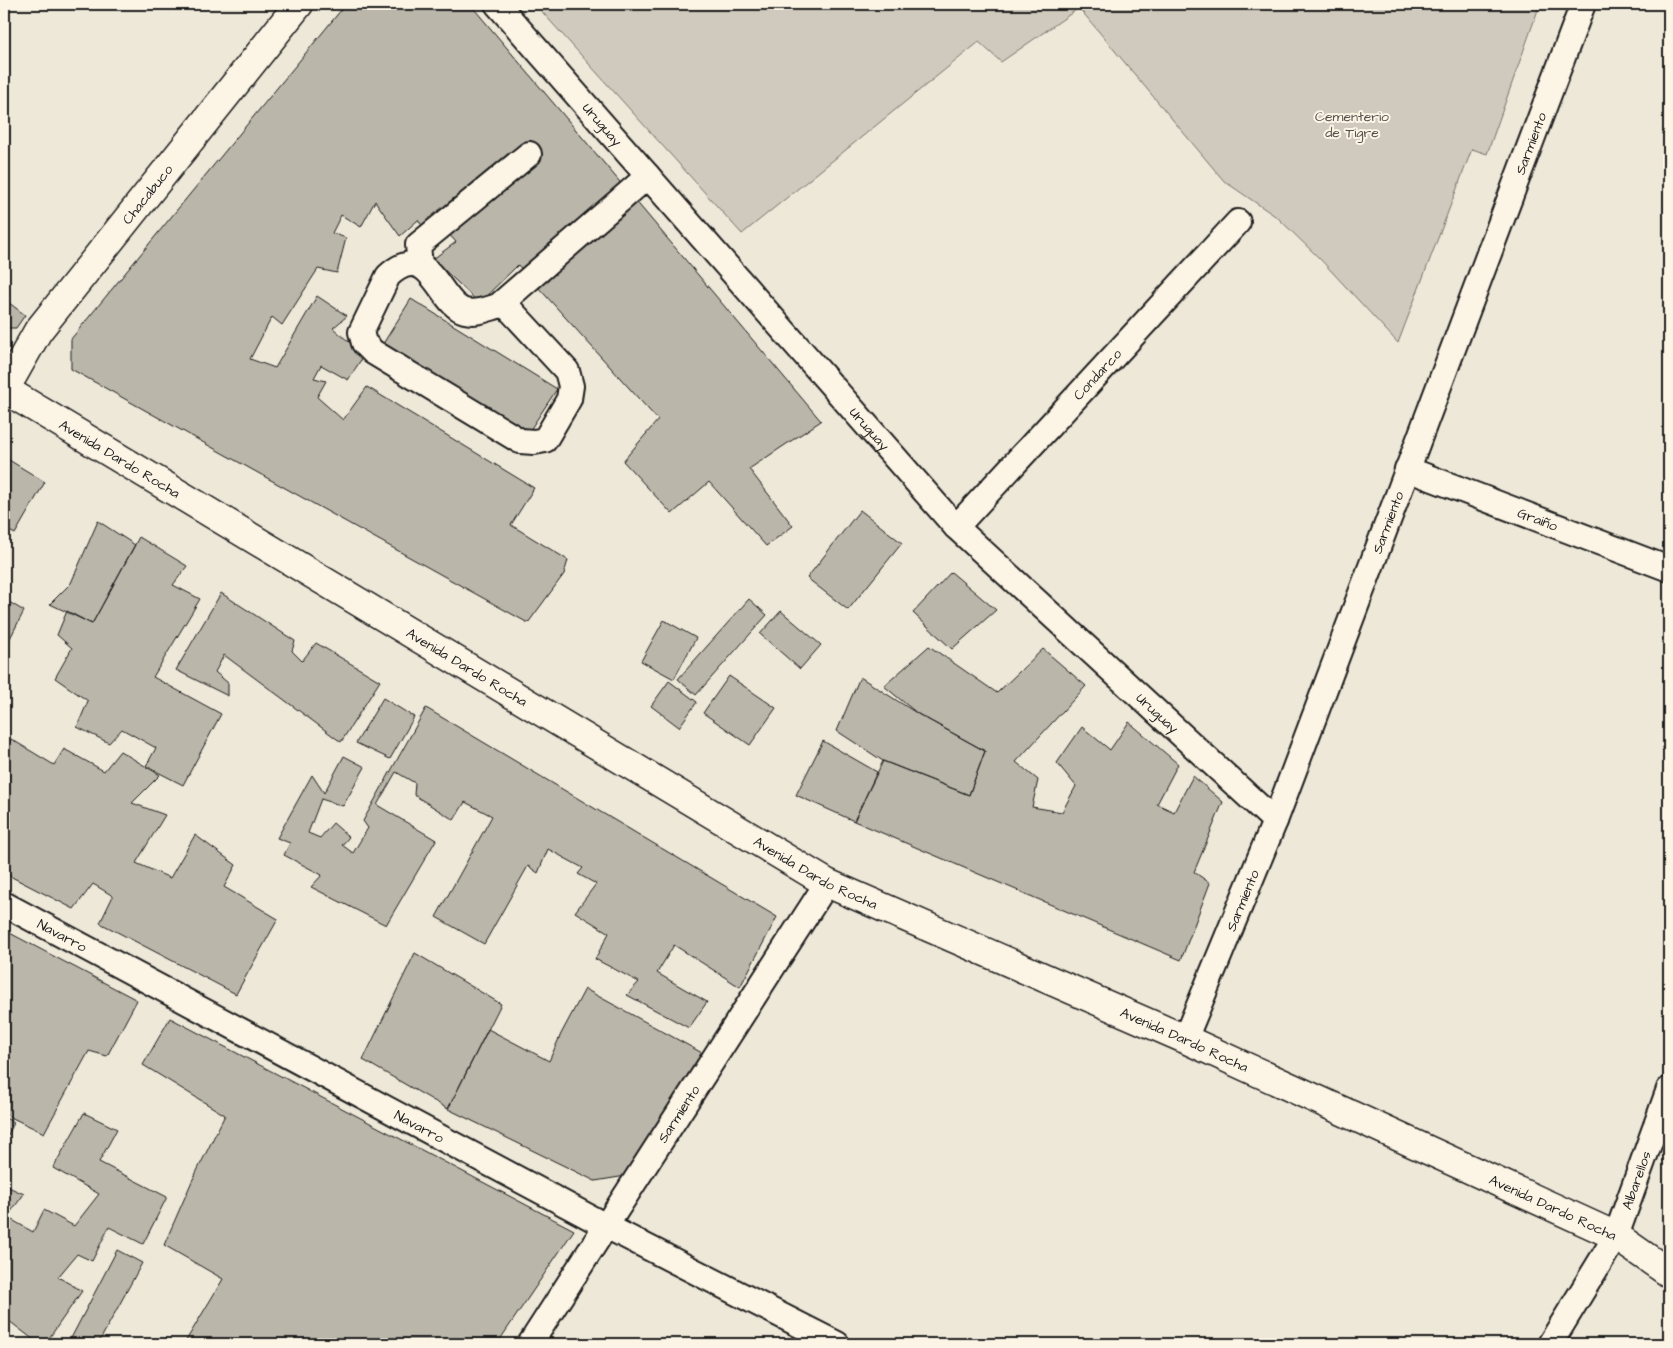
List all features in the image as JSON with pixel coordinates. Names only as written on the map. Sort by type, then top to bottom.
[{"type":"main road","name":"Chacabuco","points":[[4,390],[38,331],[299,4]]},
{"type":"main road","name":"Avenida Dardo Rocha","points":[[4,390],[827,883],[1185,1039],[1616,1236],[1669,1272]]},
{"type":"street","name":"Uruguay","points":[[497,4],[956,527],[1275,821]]},
{"type":"street","name":"Sarmiento","points":[[1185,1039],[1275,821],[1583,4]]},
{"type":"street","points":[[420,266],[418,245],[529,154]]},
{"type":"street","points":[[503,302],[567,371],[571,386],[569,399],[545,440],[534,442],[520,441],[373,352],[364,343],[361,332],[388,276],[395,269],[408,264],[420,266],[431,274],[454,304],[463,311],[478,312],[498,306],[648,176]]},
{"type":"street","name":"Condarco","points":[[956,527],[1238,222]]},
{"type":"street","name":"Graiño","points":[[1407,469],[1669,570]]},
{"type":"street","name":"Sarmiento","points":[[530,1344],[827,883]]},
{"type":"street","name":"Navarro","points":[[4,904],[606,1226],[837,1344]]},
{"type":"street","name":"Albarellos","points":[[1550,1344],[1616,1236],[1669,1089]]},
{"type":"green space","name":"Cementerio de Tigre","points":[[535,4],[1540,4],[1487,154],[1472,149],[1398,343],[1321,260],[1278,218],[1224,181],[1079,8],[1001,62],[979,42],[742,234]]},
{"type":"building","points":[[346,4],[470,4],[821,421],[749,469],[793,526],[766,546],[709,482],[672,514],[623,461],[658,420],[518,265],[479,303],[433,259],[456,242],[435,219],[426,231],[418,220],[400,236],[375,201],[361,227],[341,215],[332,233],[346,238],[337,273],[318,269],[282,325],[272,317],[250,359],[275,368],[317,296],[347,316],[333,328],[364,355],[348,380],[321,365],[314,378],[326,381],[317,397],[343,420],[367,387],[534,488],[511,525],[568,560],[564,574],[528,623],[71,369],[71,339]]},
{"type":"building","points":[[4,299],[25,315],[16,328],[4,328]]},
{"type":"building","points":[[411,299],[557,389],[528,433],[381,347]]},
{"type":"building","points":[[4,457],[45,482],[15,534],[4,528]]},
{"type":"building","points":[[860,510],[902,543],[848,610],[807,578]]},
{"type":"building","points":[[98,521],[135,545],[92,624],[50,604],[71,583]]},
{"type":"building","points":[[139,537],[187,566],[173,585],[200,599],[153,677],[221,714],[183,785],[146,766],[156,748],[122,729],[109,743],[77,727],[88,701],[55,678],[72,648],[57,635],[67,611],[92,624]]},
{"type":"building","points":[[951,572],[996,610],[952,649],[913,613]]},
{"type":"building","points":[[221,593],[295,641],[292,651],[302,661],[316,643],[380,681],[341,742],[224,655],[215,672],[228,683],[228,696],[176,670]]},
{"type":"building","points":[[4,599],[24,611],[4,650]]},
{"type":"building","points":[[749,599],[767,615],[696,695],[678,679]]},
{"type":"building","points":[[781,611],[821,645],[800,669],[760,634]]},
{"type":"building","points":[[664,620],[696,638],[674,679],[641,661]]},
{"type":"building","points":[[929,646],[997,693],[1043,649],[1086,686],[1016,762],[1038,780],[1032,807],[1062,812],[1076,786],[1057,763],[1082,727],[1110,750],[1129,722],[1178,764],[1157,804],[1174,812],[1193,776],[1223,802],[1194,872],[1210,883],[1181,960],[854,821],[883,761],[969,795],[985,751],[918,714],[884,686]]},
{"type":"building","points":[[729,676],[776,708],[750,745],[703,713]]},
{"type":"building","points":[[860,677],[918,714],[985,751],[969,795],[883,761],[837,731]]},
{"type":"building","points":[[669,681],[697,702],[679,727],[651,706]]},
{"type":"building","points":[[383,698],[414,717],[390,759],[356,743]]},
{"type":"building","points":[[426,708],[777,917],[740,987],[674,945],[657,973],[707,1002],[689,1028],[627,995],[639,982],[595,959],[609,933],[575,912],[596,884],[578,874],[583,868],[548,849],[538,873],[528,866],[484,944],[436,917],[492,816],[465,802],[454,820],[414,795],[415,783],[396,772],[377,805],[436,840],[386,925],[311,887],[322,875],[284,855],[290,843],[277,838],[312,775],[324,793],[344,756],[365,767],[343,806],[321,799],[308,833],[320,838],[333,823],[349,837],[342,845],[353,853],[368,828],[363,821]]},
{"type":"building","points":[[11,739],[54,765],[64,749],[104,771],[120,751],[160,775],[132,803],[165,815],[136,863],[170,878],[195,835],[236,865],[224,887],[278,919],[236,994],[100,923],[113,896],[93,884],[74,909],[4,873],[4,751]]},
{"type":"building","points":[[823,741],[877,772],[854,821],[796,795]]},
{"type":"building","points":[[4,930],[137,1000],[107,1056],[89,1051],[44,1133],[4,1114]]},
{"type":"building","points":[[415,953],[501,1004],[448,1109],[363,1060]]},
{"type":"building","points":[[585,989],[704,1054],[632,1175],[595,1181],[448,1109],[488,1029],[549,1061]]},
{"type":"building","points":[[170,1018],[574,1230],[497,1344],[184,1344],[223,1279],[164,1245],[192,1181],[225,1115],[143,1065]]},
{"type":"building","points":[[84,1113],[117,1129],[99,1162],[167,1197],[143,1244],[109,1227],[92,1261],[77,1254],[58,1277],[82,1291],[45,1344],[39,1344],[4,1317],[4,1185],[24,1194],[7,1217],[33,1232],[44,1210],[74,1226],[99,1194],[53,1168]]},
{"type":"building","points":[[4,1117],[14,1123],[4,1143]]},
{"type":"building","points":[[117,1250],[142,1263],[98,1344],[68,1344]]}]
